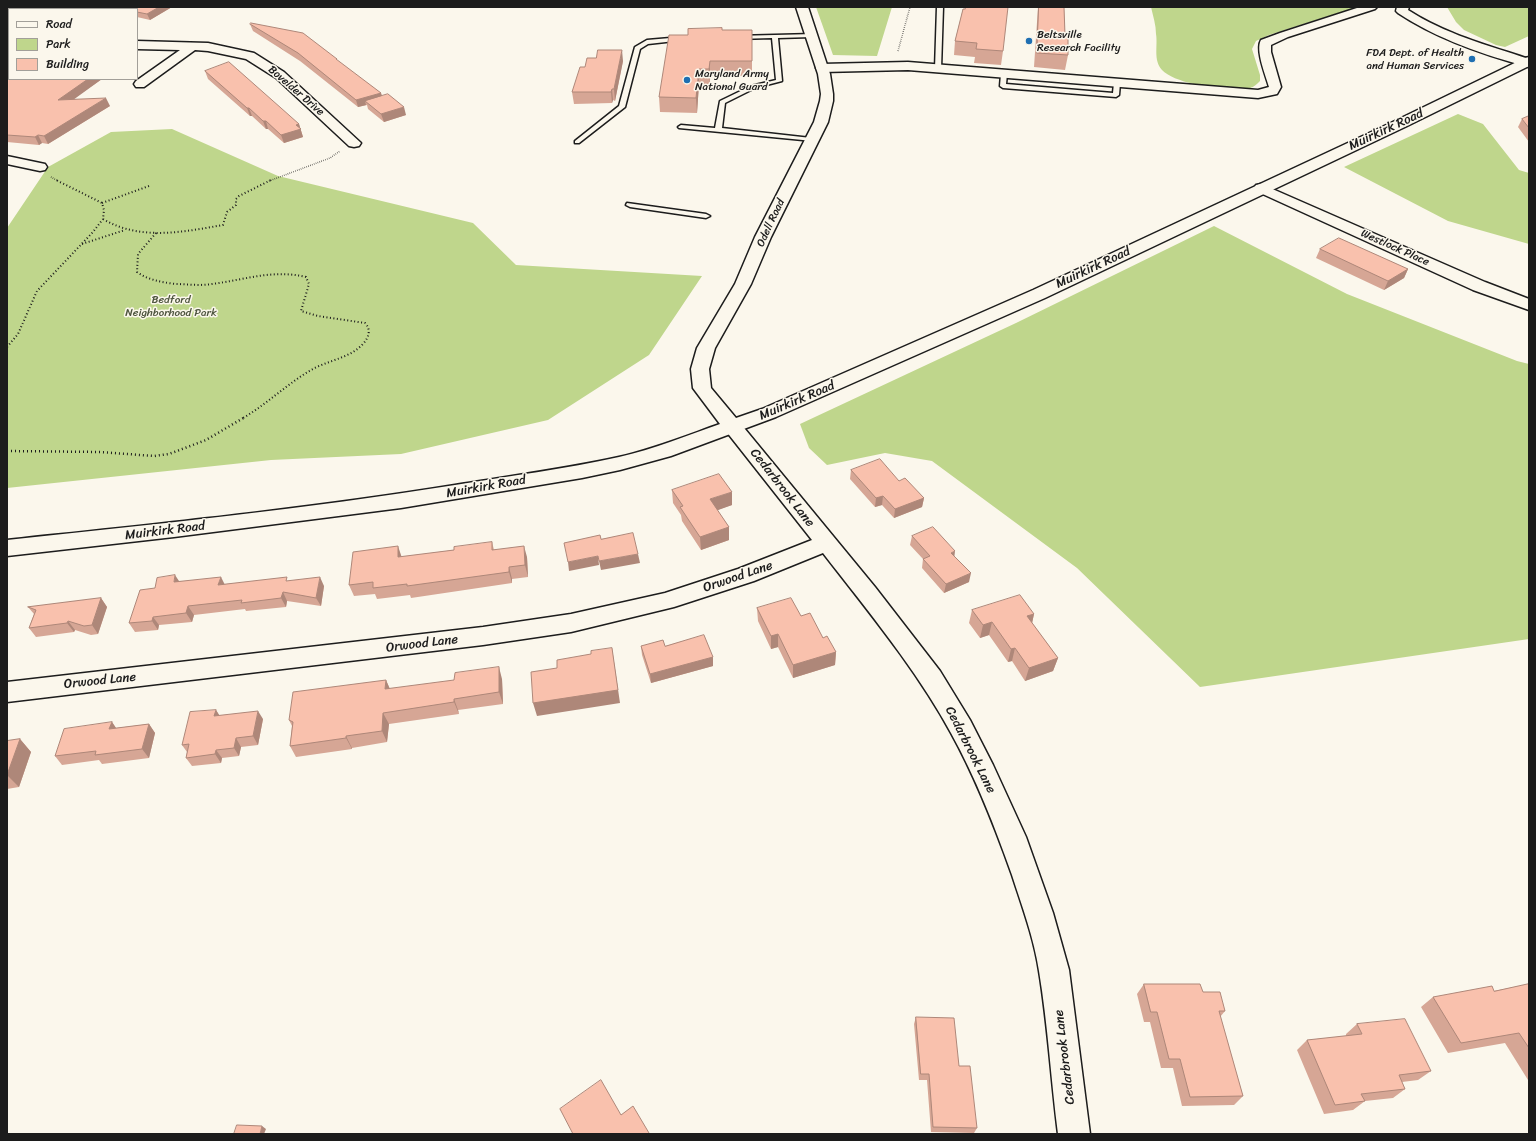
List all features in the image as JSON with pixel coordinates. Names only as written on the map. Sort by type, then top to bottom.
[{"type":"street","name":"Odell Road","points":[[733,427],[721,414],[702,388],[700,369],[706,348],[743,284],[763,237],[821,122],[826,100],[826,81],[802,7]]},
{"type":"street","points":[[822,68],[902,66],[1258,94],[1272,91],[1275,87],[1265,52],[1265,43],[1284,35],[1371,7]]},
{"type":"street","points":[[1403,7],[1402,11],[1418,22],[1481,49],[1528,62]]},
{"type":"street","points":[[1414,7],[1438,30]]},
{"type":"street","name":"Bovelder Drive","points":[[138,45],[193,46],[238,52],[260,61],[280,75],[354,142]]},
{"type":"street","points":[[140,84],[193,46]]},
{"type":"street","name":"Muirkirk Road","points":[[7,548],[174,530],[423,498],[620,463],[664,451],[776,411],[1018,303],[1528,62]]},
{"type":"street","points":[[7,160],[40,167]]},
{"type":"street","name":"Westlock Place","points":[[1261,188],[1479,286],[1529,305]]},
{"type":"street","name":"Cedarbrook Lane","points":[[733,427],[867,593],[931,678],[964,734],[984,773],[1012,837],[1039,913],[1054,970],[1074,1134]]},
{"type":"street","name":"Orwood Lane","points":[[7,692],[475,637],[571,623],[666,601],[746,575],[826,543]]},
{"type":"lane","points":[[938,69],[940,7]]},
{"type":"lane","points":[[729,38],[812,35]]},
{"type":"lane","points":[[718,130],[722,102],[753,87],[779,81],[775,36]]},
{"type":"lane","points":[[577,142],[622,107],[637,48],[647,42],[690,39]]},
{"type":"lane","points":[[681,127],[811,140]]},
{"type":"lane","points":[[630,206],[706,216]]},
{"type":"path","points":[[902,66],[897,60],[897,55],[910,7]]},
{"type":"path","points":[[103,219],[126,230],[156,233],[190,231],[223,225],[227,212],[236,206],[236,199],[239,196],[262,183],[330,158],[354,142]]},
{"type":"path","points":[[40,167],[56,180],[102,202],[149,186]]},
{"type":"path","points":[[7,347],[20,330],[26,319],[33,297],[37,291],[103,219],[104,210],[102,202]]},
{"type":"path","points":[[81,244],[126,230]]},
{"type":"path","points":[[7,451],[100,452],[154,456],[169,454],[206,440],[235,424],[271,400],[311,370],[356,350],[367,338],[370,331],[369,327],[365,323],[318,316],[301,310],[309,284],[306,277],[297,274],[283,273],[264,275],[201,285],[154,281],[144,278],[137,272],[138,254],[156,233]]},
{"type":"green space","points":[[816,7],[892,7],[877,56],[833,55]]},
{"type":"green space","points":[[1151,7],[1357,7],[1269,35],[1256,41],[1252,49],[1260,75],[1260,81],[1251,88],[1230,89],[1204,86],[1179,80],[1162,70],[1159,66],[1157,57],[1156,27]]},
{"type":"green space","points":[[1447,7],[1529,7],[1529,36],[1505,47],[1496,45],[1464,30],[1456,22]]},
{"type":"green space","points":[[1458,114],[1483,124],[1519,170],[1529,173],[1529,244],[1448,221],[1344,167]]},
{"type":"green space","name":"Bedford Neighborhood Park","points":[[172,129],[278,176],[473,223],[516,265],[702,276],[649,355],[548,420],[401,454],[271,460],[7,488],[7,228],[48,167],[111,132]]},
{"type":"green space","points":[[1214,226],[1347,294],[1517,361],[1529,364],[1529,639],[1200,687],[1077,568],[932,461],[885,453],[827,465],[809,448],[800,424],[1016,323]]},
{"type":"building","points":[[7,7],[51,7],[8,8],[7,25]]},
{"type":"building","points":[[159,7],[147,14],[138,12],[138,8],[67,8]]},
{"type":"building","points":[[965,7],[1008,7],[1003,51],[976,49],[977,43],[955,41],[963,9],[965,9]]},
{"type":"building","points":[[1039,7],[1064,7],[1065,35],[1068,35],[1068,55],[1037,53]]},
{"type":"building","points":[[250,24],[303,33],[381,93],[356,100],[298,53]]},
{"type":"building","name":"Maryland Army National Guard","points":[[722,28],[722,30],[752,30],[752,61],[710,61],[709,69],[699,69],[696,98],[659,97],[669,35],[688,35],[688,29]]},
{"type":"building","points":[[598,50],[622,50],[614,89],[612,89],[611,92],[572,92],[580,67],[585,67],[587,58],[596,58]]},
{"type":"building","points":[[229,62],[299,124],[296,125],[301,129],[281,135],[266,121],[263,121],[249,108],[247,108],[205,71]]},
{"type":"building","points":[[7,71],[8,80],[87,80],[58,100],[106,98],[44,136],[38,135],[35,137],[7,135]]},
{"type":"building","points":[[388,94],[404,107],[381,114],[365,101]]},
{"type":"building","points":[[1529,116],[1529,128],[1522,119]]},
{"type":"building","points":[[1339,238],[1408,269],[1388,281],[1320,249]]},
{"type":"building","points":[[880,459],[899,481],[905,478],[924,498],[895,509],[883,496],[876,498],[851,470]]},
{"type":"building","points":[[719,474],[732,492],[710,499],[729,527],[700,537],[680,507],[683,506],[672,490]]},
{"type":"building","points":[[933,527],[955,551],[951,553],[971,573],[946,584],[923,559],[930,556],[912,536]]},
{"type":"building","points":[[633,533],[638,554],[599,561],[598,556],[568,562],[564,543],[600,535],[601,539]]},
{"type":"building","points":[[492,542],[492,550],[524,546],[525,565],[509,567],[509,572],[407,586],[407,584],[373,588],[373,582],[349,585],[353,552],[398,546],[398,557],[454,550],[454,547]]},
{"type":"building","points":[[175,575],[174,582],[221,577],[218,585],[287,577],[286,581],[320,577],[316,598],[283,592],[281,598],[241,603],[242,600],[188,606],[186,613],[153,617],[152,621],[129,623],[140,590],[155,588],[157,578]]},
{"type":"building","points":[[1020,595],[1034,614],[1027,616],[1058,658],[1029,668],[1015,648],[1011,649],[992,622],[983,625],[972,610]]},
{"type":"building","points":[[101,598],[92,625],[84,626],[68,621],[67,623],[29,628],[36,610],[28,607]]},
{"type":"building","points":[[791,598],[801,616],[810,613],[823,638],[827,636],[836,652],[793,665],[778,634],[771,636],[757,608]]},
{"type":"building","points":[[704,635],[713,657],[650,674],[641,646],[663,640],[665,646]]},
{"type":"building","points":[[612,648],[618,690],[533,703],[531,672],[557,668],[557,660],[591,654],[591,651]]},
{"type":"building","points":[[499,667],[499,692],[454,699],[454,702],[383,713],[382,731],[290,746],[293,722],[289,720],[293,692],[386,680],[385,689],[454,680],[455,673]]},
{"type":"building","points":[[216,710],[214,716],[258,711],[253,736],[236,738],[234,748],[216,750],[215,754],[186,758],[189,744],[182,745],[190,712]]},
{"type":"building","points":[[112,722],[109,729],[149,724],[142,749],[95,755],[96,751],[55,756],[64,729]]},
{"type":"building","points":[[20,739],[7,775],[7,741]]},
{"type":"building","points":[[1144,984],[1200,984],[1203,992],[1220,992],[1225,1011],[1219,1011],[1243,1096],[1190,1097],[1180,1059],[1169,1059],[1157,1012],[1151,1012]]},
{"type":"building","points":[[1529,984],[1529,1048],[1519,1033],[1461,1043],[1433,997],[1492,986],[1494,991]]},
{"type":"building","points":[[916,1017],[954,1018],[959,1066],[970,1066],[977,1128],[933,1127],[929,1074],[921,1074]]},
{"type":"building","points":[[1405,1019],[1431,1071],[1399,1075],[1405,1089],[1361,1094],[1365,1101],[1335,1105],[1307,1040],[1362,1034],[1357,1024]]},
{"type":"building","points":[[601,1080],[621,1115],[633,1106],[649,1133],[648,1134],[573,1134],[560,1109]]},
{"type":"building","points":[[237,1125],[262,1126],[260,1134],[234,1134]]},
{"type":"place","name":"Beltsville Research Facility","points":[[1029,41]]},
{"type":"place","name":"FDA Dept. of Health and Human Services","points":[[1472,59]]},
{"type":"place","name":"Maryland Army National Guard","points":[[687,80]]}]
